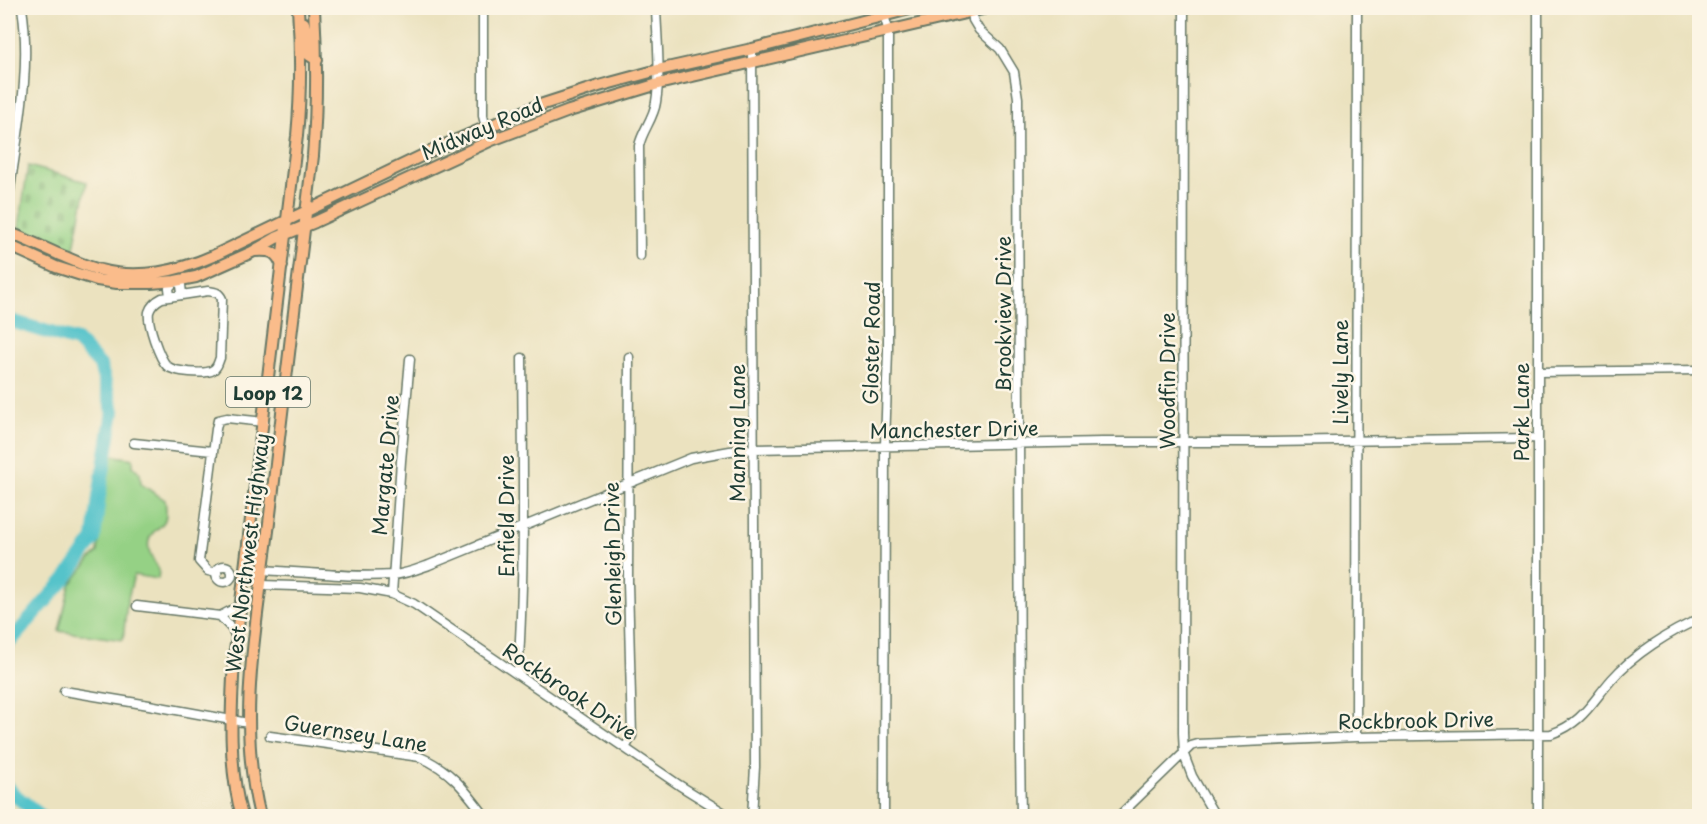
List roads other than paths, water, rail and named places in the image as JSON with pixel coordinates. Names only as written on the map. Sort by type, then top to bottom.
[{"type":"main road","name":"West Northwest Highway","points":[[260,816],[252,776],[248,723],[250,662],[263,570],[316,116],[317,60],[314,8]]},
{"type":"main road","name":"Midway Road","points":[[8,232],[104,271],[143,274],[173,269],[206,259],[409,161],[486,127],[568,96],[658,70],[753,49],[914,8]]},
{"type":"main road","name":"Midway Road","points":[[8,245],[56,267],[97,280],[117,283],[175,281],[204,273],[492,140],[569,111],[658,84],[888,29],[987,8]]},
{"type":"main road","name":"West Northwest Highway","points":[[242,816],[231,720],[234,660],[288,220],[300,98],[298,10]]},
{"type":"main road","points":[[298,10],[304,24],[309,56],[317,60]]},
{"type":"main road","points":[[486,127],[492,140]]},
{"type":"main road","points":[[409,161],[415,175]]},
{"type":"main road","points":[[252,252],[267,250],[272,252],[279,257],[282,269]]},
{"type":"main road","points":[[173,269],[175,281]]},
{"type":"main road","points":[[245,575],[263,570]]},
{"type":"main road","points":[[245,575],[261,585]]},
{"type":"street","points":[[8,204],[23,93],[25,45],[22,8]]},
{"type":"street","points":[[483,8],[483,116],[486,127]]},
{"type":"street","points":[[640,256],[639,146],[655,108],[658,84],[656,8]]},
{"type":"street","name":"Woodfin Drive","points":[[1184,8],[1184,755]]},
{"type":"street","name":"Lively Lane","points":[[1356,737],[1357,8]]},
{"type":"street","name":"Park Lane","points":[[1538,8],[1538,816]]},
{"type":"street","name":"Brookview Drive","points":[[972,10],[973,20],[979,30],[1007,58],[1017,84],[1021,816]]},
{"type":"street","name":"Gloster Road","points":[[884,15],[888,29],[885,816]]},
{"type":"street","name":"Manning Lane","points":[[752,816],[755,767],[753,49]]},
{"type":"street","points":[[170,296],[169,288],[175,281],[181,285],[182,294]]},
{"type":"street","points":[[215,292],[220,294],[222,299],[220,358],[217,366],[210,371],[183,371],[168,366],[163,360],[152,333],[149,315],[156,301],[182,294],[215,292]]},
{"type":"street","name":"Glenleigh Drive","points":[[626,748],[632,736],[628,483],[629,357]]},
{"type":"street","name":"Margate Drive","points":[[394,575],[400,461],[410,358]]},
{"type":"street","name":"Enfield Drive","points":[[518,675],[523,527],[522,358]]},
{"type":"street","points":[[1538,372],[1700,370]]},
{"type":"street","points":[[245,575],[232,574],[228,568],[224,567],[219,568],[217,573],[208,571],[199,561],[212,451],[218,420],[227,418],[264,422]]},
{"type":"street","name":"Manchester Drive","points":[[394,575],[429,565],[691,458],[730,451],[885,446],[1538,438]]},
{"type":"street","points":[[134,442],[212,451]]},
{"type":"street","points":[[263,570],[394,575],[392,594]]},
{"type":"street","name":"Rockbrook Drive","points":[[261,585],[360,588],[392,594],[414,604],[679,785],[729,816]]},
{"type":"street","points":[[137,606],[220,616],[241,605]]},
{"type":"street","points":[[220,616],[232,629],[237,639]]},
{"type":"street","name":"Rockbrook Drive","points":[[1119,816],[1191,746],[1198,744],[1356,737],[1551,734],[1570,726],[1586,712],[1612,679],[1642,652],[1686,624],[1700,619]]},
{"type":"street","points":[[64,691],[248,723]]},
{"type":"street","name":"Guernsey Lane","points":[[270,736],[420,757],[440,766],[450,774],[485,816]]},
{"type":"street","points":[[1184,755],[1192,776],[1215,816]]},
{"type":"waterway","points":[[8,320],[77,341],[100,365],[113,411],[94,539],[66,578],[8,644]]},
{"type":"waterway","points":[[8,787],[12,793],[41,816]]}]
